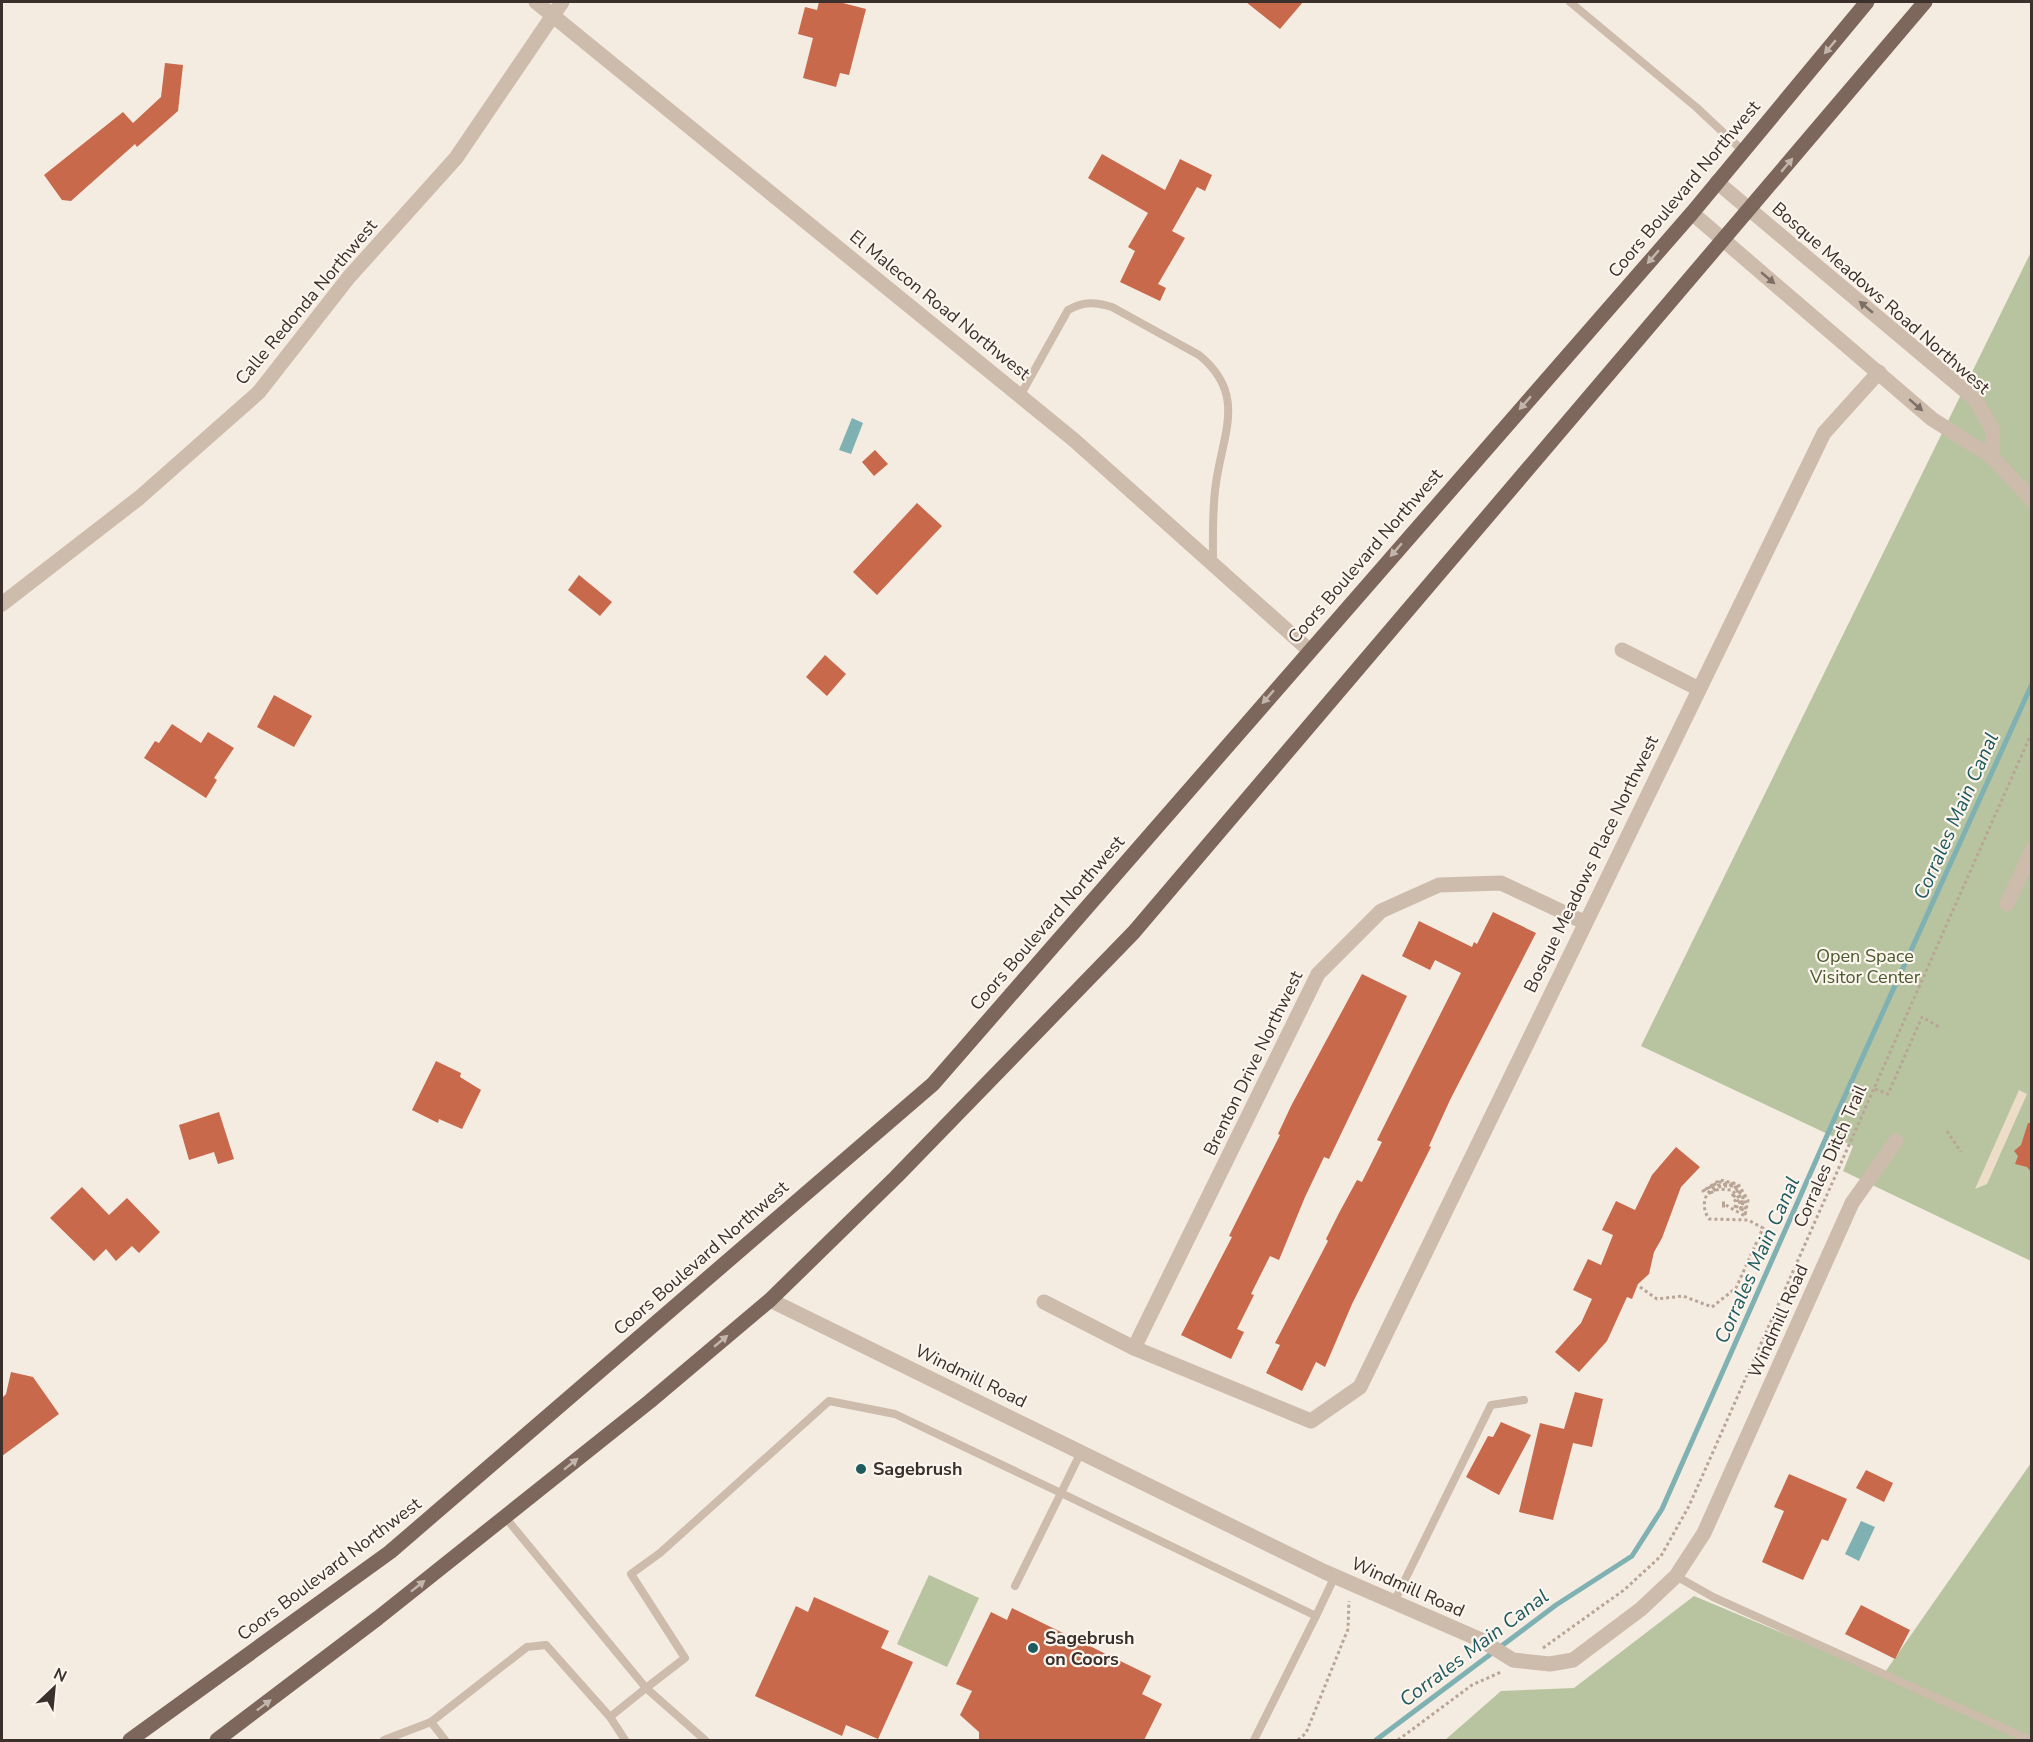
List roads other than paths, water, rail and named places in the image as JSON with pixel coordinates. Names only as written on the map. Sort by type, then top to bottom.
[{"type":"main road","name":"Coors Boulevard Northwest","points":[[130,1740],[390,1552],[933,1084],[1692,213],[1867,2]]},
{"type":"main road","points":[[217,1740],[506,1517],[770,1300],[896,1177],[1134,932],[1925,2]]},
{"type":"street","name":"El Malecon Road Northwest","points":[[536,2],[557,7],[1074,440],[1309,650]]},
{"type":"street","name":"Calle Redonda Northwest","points":[[2,604],[139,498],[260,392],[349,277],[456,158],[557,7]]},
{"type":"street","name":"Bosque Meadows Road Northwest","points":[[1717,182],[1975,399],[1993,430],[1992,457]]},
{"type":"street","points":[[1692,213],[1932,419],[1992,457],[2031,500]]},
{"type":"street","name":"Bosque Meadows Place Northwest","points":[[1134,1348],[1311,1421],[1360,1387],[1584,922],[1824,433],[1879,372]]},
{"type":"street","points":[[1622,650],[1699,689]]},
{"type":"street","points":[[2007,904],[2031,850]]},
{"type":"street","name":"Brenton Drive Northwest","points":[[1134,1348],[1318,975],[1381,911],[1439,885],[1501,883],[1584,922]]},
{"type":"street","name":"Windmill Road","points":[[770,1300],[1353,1585],[1481,1640],[1519,1660],[1550,1664],[1573,1660],[1641,1609],[1676,1576],[1704,1533],[1852,1203],[1896,1141]]},
{"type":"street","points":[[1044,1302],[1134,1348]]},
{"type":"lane","points":[[1570,2],[1696,107],[1743,151]]},
{"type":"lane","points":[[1020,396],[1068,310],[1079,303],[1097,303],[1112,307],[1199,355],[1210,364],[1224,387],[1229,412],[1214,497],[1213,564]]},
{"type":"lane","points":[[1394,1604],[1491,1405],[1524,1400]]},
{"type":"lane","points":[[610,1717],[685,1658],[631,1574],[660,1553],[829,1401],[895,1413],[1316,1616]]},
{"type":"lane","points":[[1015,1586],[1081,1452]]},
{"type":"lane","points":[[506,1517],[646,1688],[705,1740]]},
{"type":"lane","points":[[1254,1740],[1335,1576]]},
{"type":"lane","points":[[1676,1576],[1713,1597],[2030,1740]]},
{"type":"lane","points":[[384,1740],[397,1739],[431,1722],[527,1647],[546,1645],[610,1717],[625,1740]]},
{"type":"lane","points":[[431,1722],[445,1740]]},
{"type":"water","points":[[852,418],[863,423],[851,454],[839,450]]},
{"type":"water","points":[[1861,1521],[1875,1527],[1859,1561],[1845,1554]]},
{"type":"waterway","name":"Corrales Main Canal","points":[[1376,1740],[1556,1605],[1632,1556],[1662,1509],[1833,1122],[2032,684]]},
{"type":"place","name":"Sagebrush","points":[[861,1469]]},
{"type":"place","name":"Sagebrush on Coors","points":[[1033,1648]]},
{"type":"park label","name":"Open Space Visitor Center","points":[[1865,966]]}]
